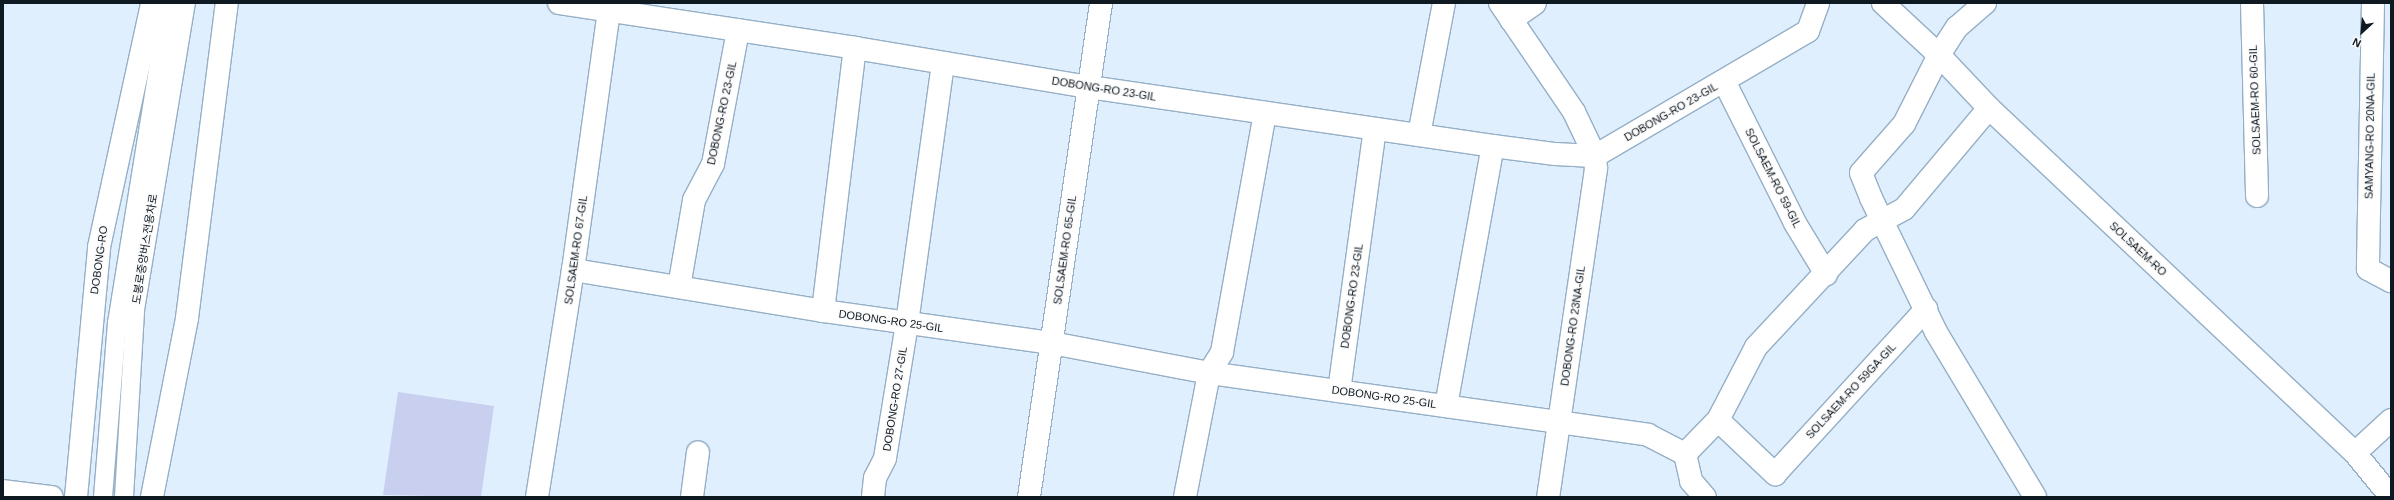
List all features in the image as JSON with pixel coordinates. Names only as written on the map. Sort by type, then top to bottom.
[{"type":"street","name":"DOBONG-RO","points":[[76,497],[99,247],[152,3]]},
{"type":"street","points":[[152,497],[187,318],[227,3]]},
{"type":"street","name":"DOBONG-RO 23-GIL","points":[[559,3],[609,7],[738,30],[1089,87],[1265,113],[1493,146],[1555,154],[1595,156],[1808,31],[1818,3]]},
{"type":"street","name":"SOLSAEM-RO 65-GIL","points":[[1029,497],[1101,3]]},
{"type":"street","points":[[1419,135],[1444,3]]},
{"type":"street","points":[[1535,3],[1506,11],[1574,112],[1595,156]]},
{"type":"street","name":"SOLSAEM-RO","points":[[1883,3],[1939,55],[1989,108],[2355,453],[2391,497]]},
{"type":"street","points":[[1985,3],[1957,27],[1939,55],[1904,124],[1861,173],[1871,198],[1884,220],[1936,332],[2034,497]]},
{"type":"street","name":"SOLSAEM-RO 60-GIL","points":[[2252,3],[2258,196]]},
{"type":"street","name":"SAMYANG-RO 20NA-GIL","points":[[2373,3],[2368,269],[2391,281]]},
{"type":"street","name":"SOLSAEM-RO 67-GIL","points":[[537,497],[573,270],[609,7]]},
{"type":"street","name":"DOBONG-RO 23-GIL","points":[[679,287],[694,200],[713,164],[738,30]]},
{"type":"street","points":[[823,311],[855,48]]},
{"type":"street","points":[[907,323],[943,63]]},
{"type":"street","name":"SOLSAEM-RO 59-GIL","points":[[1724,81],[1795,223],[1826,274]]},
{"type":"street","points":[[1685,454],[1718,420],[1756,347],[1826,274],[1865,230],[1904,209],[1989,108]]},
{"type":"street","points":[[1185,497],[1209,373],[1222,352],[1265,113]]},
{"type":"street","name":"DOBONG-RO 23-GIL","points":[[1339,391],[1375,129]]},
{"type":"street","points":[[1446,406],[1493,146]]},
{"type":"street","name":"DOBONG-RO 23NA-GIL","points":[[1548,497],[1596,169],[1595,156]]},
{"type":"street","name":"DOBONG-RO 25-GIL","points":[[573,270],[823,311],[1052,343],[1209,373],[1559,422]]},
{"type":"street","name":"SOLSAEM-RO 59GA-GIL","points":[[1718,420],[1775,474],[1926,309]]},
{"type":"street","name":"DOBONG-RO 27-GIL","points":[[873,497],[875,478],[885,458],[907,323]]},
{"type":"street","points":[[2355,453],[2391,420]]},
{"type":"street","points":[[1559,422],[1648,435],[1685,454]]},
{"type":"street","points":[[692,497],[698,452]]},
{"type":"street","points":[[1685,454],[1690,481],[1705,497]]},
{"type":"street","points":[[3,491],[52,497]]},
{"type":"lane","points":[[103,497],[117,323],[169,3]]},
{"type":"lane","name":"도봉로중앙버스전용차로","points":[[124,497],[135,310],[186,3]]},
{"type":"building","points":[[398,392],[494,406],[481,497],[383,495]]}]
